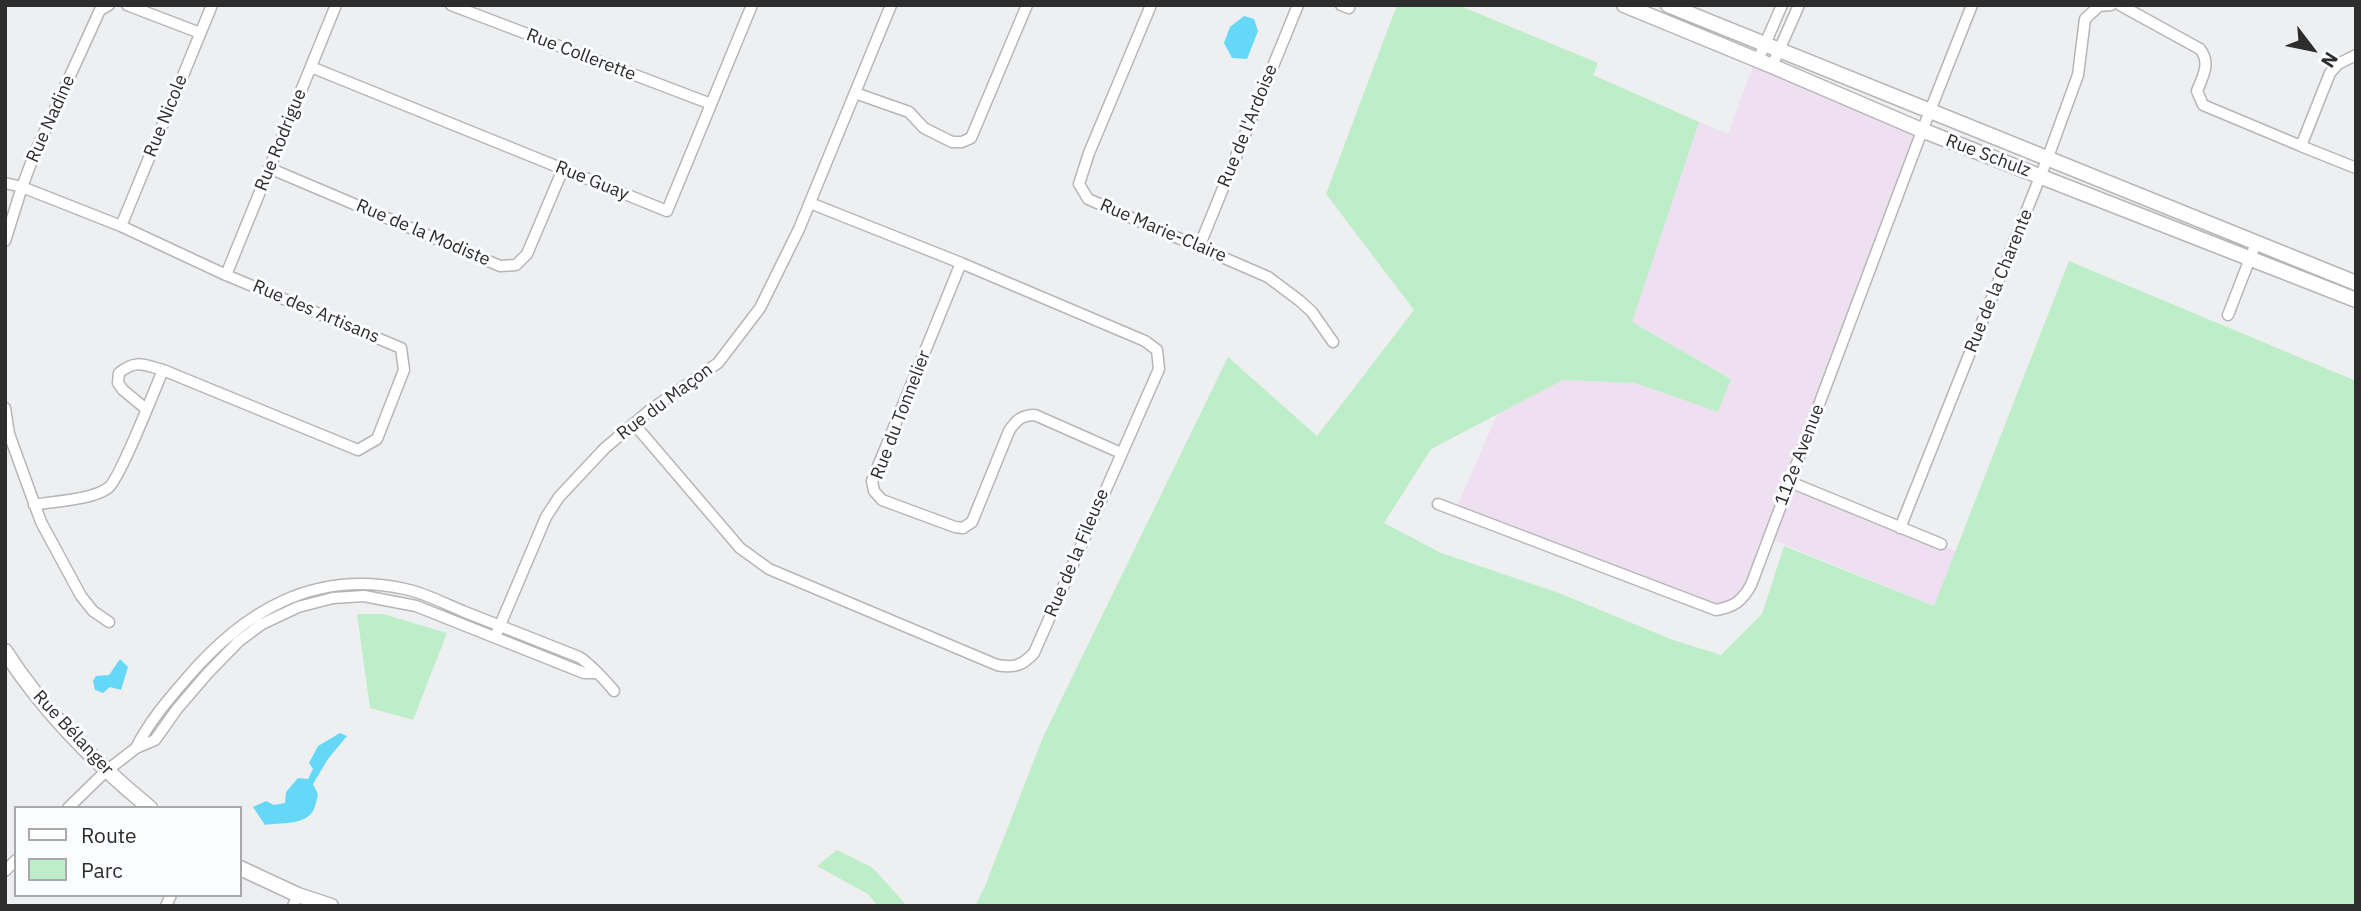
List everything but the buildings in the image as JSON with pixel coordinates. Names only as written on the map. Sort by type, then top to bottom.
[{"type":"street","name":"Rue Nadine","points":[[5,241],[22,187],[100,10],[109,5]]},
{"type":"street","points":[[127,5],[200,33]]},
{"type":"street","name":"Rue Nicole","points":[[121,226],[212,5]]},
{"type":"street","name":"Rue Rodrigue","points":[[226,275],[336,5]]},
{"type":"street","name":"Rue Collerette","points":[[451,5],[711,104]]},
{"type":"street","points":[[739,5],[751,8]]},
{"type":"street","name":"Rue du Maçon","points":[[495,637],[546,517],[559,497],[605,448],[718,363],[760,308],[810,203],[891,5]]},
{"type":"street","points":[[855,93],[909,112],[924,128],[952,142],[971,138],[1027,5]]},
{"type":"street","name":"Rue Marie-Claire","points":[[1151,5],[1088,153],[1079,184],[1088,199],[1268,277],[1312,312],[1333,342]]},
{"type":"street","name":"Rue de l'Ardoise","points":[[1199,247],[1298,5]]},
{"type":"street","name":"Rue Schulz","points":[[1624,5],[1768,56],[1857,83],[2048,157],[2356,283]]},
{"type":"street","name":"Rue Schulz","points":[[1668,5],[1849,100],[2356,300]]},
{"type":"street","points":[[1768,56],[1782,5]]},
{"type":"street","points":[[1768,56],[1799,5]]},
{"type":"street","name":"112e Avenue","points":[[1438,505],[1716,610],[1731,607],[1744,598],[1972,5]]},
{"type":"street","name":"Rue de la Charente","points":[[1900,528],[2078,75],[2085,19],[2099,6],[2111,5]]},
{"type":"street","points":[[2120,5],[2200,49],[2206,56],[2207,66],[2197,91],[2203,105],[2356,168]]},
{"type":"street","name":"Rue Guay","points":[[311,67],[667,211],[751,8]]},
{"type":"street","points":[[2301,146],[2330,73],[2339,64],[2356,55]]},
{"type":"street","points":[[1849,100],[1857,83]]},
{"type":"street","name":"Rue de la Modiste","points":[[269,168],[500,266],[516,265],[527,254],[563,169]]},
{"type":"street","name":"Rue des Artisans","points":[[5,183],[22,187],[121,226],[226,275],[401,348],[404,370],[377,439],[358,450],[163,370],[138,363],[128,365],[119,373],[118,383],[146,409]]},
{"type":"street","name":"Rue de la Fileuse","points":[[634,424],[740,548],[769,569],[997,665],[1012,667],[1025,663],[1034,653],[1159,369],[1157,349],[1145,341],[961,263],[810,203]]},
{"type":"street","points":[[2228,315],[2256,243]]},
{"type":"street","name":"Rue du Tonnelier","points":[[961,263],[872,481],[874,491],[882,500],[963,528],[972,522],[1009,431],[1016,420],[1026,415],[1035,415],[1121,453]]},
{"type":"street","points":[[34,505],[93,495],[110,488],[163,370]]},
{"type":"street","points":[[5,408],[9,434],[41,522],[81,596],[93,611],[108,622]]},
{"type":"street","points":[[1790,482],[1941,544]]},
{"type":"street","points":[[136,748],[168,699],[216,645],[265,608],[328,587],[359,584],[397,588],[431,598],[579,657],[614,691]]},
{"type":"street","points":[[70,806],[105,772],[136,748],[155,740],[177,709],[239,641],[262,624],[299,607],[333,598],[364,596],[416,606],[584,673],[595,673]]},
{"type":"street","name":"Rue Bélanger","points":[[5,650],[20,674],[61,726],[105,772],[148,806]]},
{"type":"street","points":[[242,869],[296,900],[331,906]]},
{"type":"shaded area","points":[[1754,63],[1917,132],[1820,382],[1789,481],[1957,552],[1934,606],[1769,538],[1751,585],[1727,605],[1713,605],[1457,507],[1497,415],[1563,380],[1635,383],[1718,412],[1731,378],[1631,322],[1699,122],[1728,134]]},
{"type":"green space","points":[[1397,5],[1458,5],[1598,63],[1593,75],[1699,122],[1632,322],[1731,379],[1718,412],[1635,383],[1563,380],[1431,449],[1384,523],[1441,553],[1559,593],[1673,640],[1721,655],[1762,614],[1784,546],[1934,606],[2069,261],[2356,381],[2356,906],[975,906],[1043,737],[1228,357],[1317,436],[1414,310],[1326,194]]},
{"type":"green space","points":[[357,614],[383,614],[447,633],[413,720],[370,708]]},
{"type":"green space","points":[[837,850],[873,868],[907,906],[878,906],[868,894],[817,866]]},
{"type":"water","points":[[1244,16],[1254,19],[1258,31],[1247,59],[1232,58],[1224,43],[1230,27]]},
{"type":"water","points":[[120,659],[128,667],[121,690],[110,687],[103,693],[95,690],[93,681],[96,676],[109,675]]},
{"type":"water","points":[[340,733],[347,736],[328,759],[313,784],[318,794],[309,816],[298,821],[265,825],[253,807],[266,801],[274,805],[285,803],[286,792],[298,778],[308,779],[313,769],[309,763],[318,746]]}]
